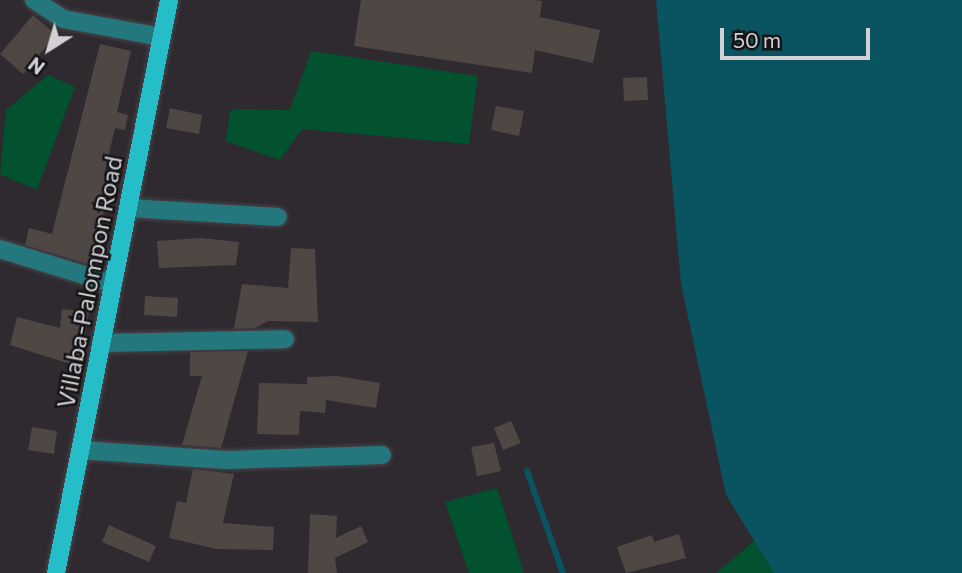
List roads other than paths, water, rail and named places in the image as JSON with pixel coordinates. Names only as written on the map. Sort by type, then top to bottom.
[{"type":"main road","name":"Villaba-Palompon Road","points":[[56,573],[169,0]]},
{"type":"street","points":[[34,0],[63,19],[162,37]]},
{"type":"street","points":[[128,208],[278,217]]},
{"type":"street","points":[[0,249],[113,284]]},
{"type":"street","points":[[102,342],[285,339]]},
{"type":"street","points":[[80,450],[226,460],[382,455]]},
{"type":"water","points":[[656,0],[962,0],[962,573],[774,573],[726,495],[681,284]]},
{"type":"waterway","points":[[527,471],[563,573]]}]
